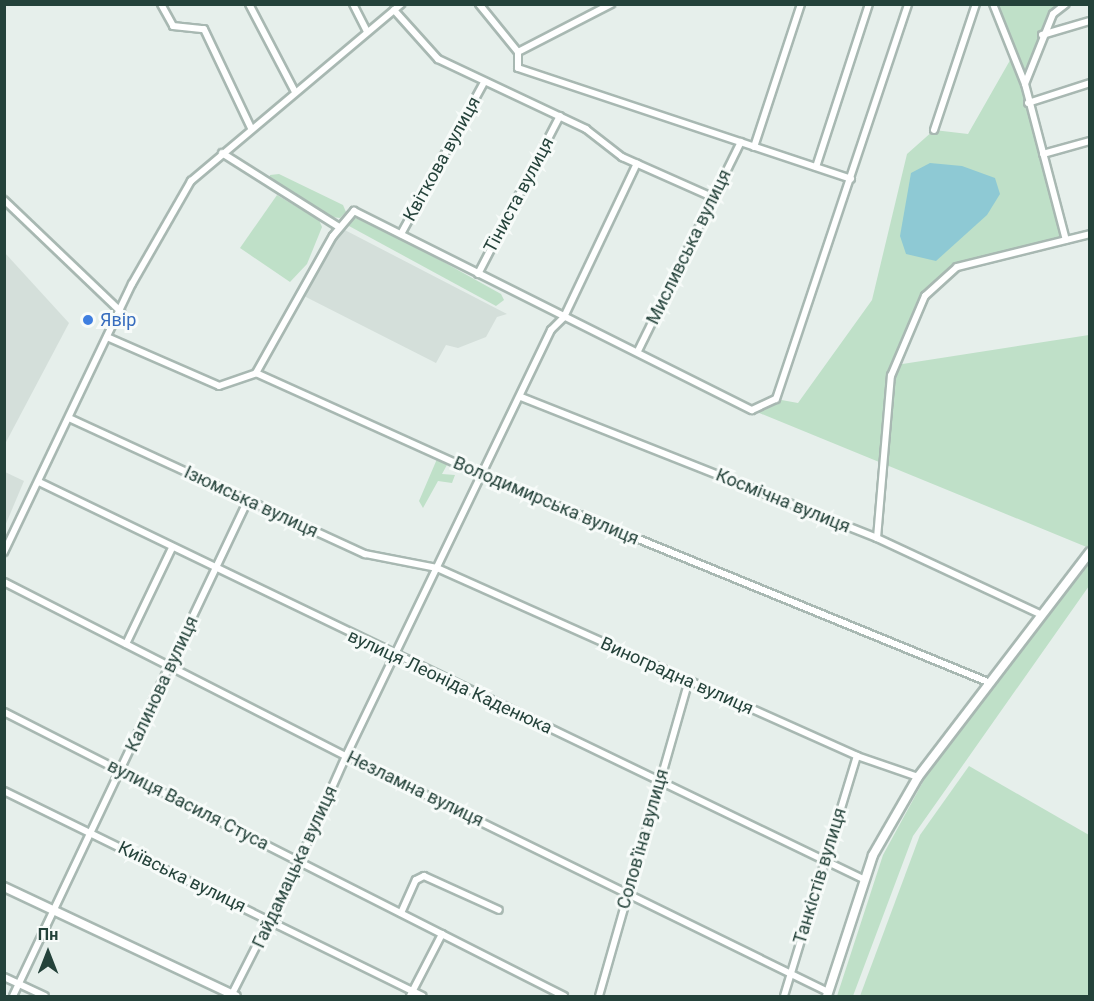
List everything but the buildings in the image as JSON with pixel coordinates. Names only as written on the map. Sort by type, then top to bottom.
[{"type":"street","points":[[161,4],[173,26],[204,29],[251,128]]},
{"type":"street","points":[[249,4],[295,92]]},
{"type":"street","points":[[353,4],[367,32]]},
{"type":"street","points":[[4,552],[107,337],[190,181],[400,4]]},
{"type":"street","points":[[479,4],[518,52],[518,68],[851,179]]},
{"type":"street","points":[[518,52],[611,4]]},
{"type":"street","points":[[754,147],[801,4]]},
{"type":"street","points":[[816,167],[869,4]]},
{"type":"street","points":[[107,337],[219,386],[256,373],[339,227],[354,210],[752,410],[776,399],[908,4]]},
{"type":"street","points":[[934,130],[975,4]]},
{"type":"street","points":[[993,4],[1025,84],[1028,103],[1066,240]]},
{"type":"street","points":[[1025,84],[1042,35],[1053,14],[1066,4]]},
{"type":"street","points":[[394,10],[438,59],[483,84],[560,116],[637,164],[714,198]]},
{"type":"street","points":[[1042,35],[1089,21]]},
{"type":"street","points":[[1028,103],[1089,83]]},
{"type":"street","name":"Квіткова вулиця","points":[[401,234],[483,84]]},
{"type":"street","name":"Тіниста вулиця","points":[[478,274],[560,116]]},
{"type":"street","points":[[1043,154],[1089,141]]},
{"type":"street","name":"Мисливська вулиця","points":[[638,351],[741,142]]},
{"type":"street","points":[[222,153],[339,227]]},
{"type":"street","name":"Гайдамацька вулиця","points":[[233,996],[299,862],[346,756],[521,397],[551,330],[564,317],[637,164]]},
{"type":"street","points":[[4,200],[121,312]]},
{"type":"street","points":[[877,538],[891,376],[925,296],[957,267],[1089,234]]},
{"type":"street","name":"Володимирська вулиця","points":[[256,373],[482,475],[988,682]]},
{"type":"street","name":"Космічна вулиця","points":[[521,397],[877,538],[1042,615]]},
{"type":"street","name":"Ізюмська вулиця","points":[[69,418],[372,557],[410,560],[437,568]]},
{"type":"street","name":"вулиця Леоніда Каденюка","points":[[39,482],[394,656],[660,780],[863,879]]},
{"type":"street","name":"Калинова вулиця","points":[[13,996],[171,667],[248,500]]},
{"type":"street","points":[[126,644],[172,548]]},
{"type":"street","points":[[827,994],[863,879],[918,777],[1089,552]]},
{"type":"street","name":"Виноградна вулиця","points":[[437,568],[857,756],[918,777]]},
{"type":"street","name":"Незламна вулиця","points":[[4,582],[346,756],[628,893],[827,994]]},
{"type":"street","name":"Солов'їна вулиця","points":[[599,996],[689,681]]},
{"type":"street","name":"вулиця Василя Стуса","points":[[4,712],[564,996]]},
{"type":"street","name":"Танкістів вулиця","points":[[784,996],[857,756]]},
{"type":"street","name":"Київська вулиця","points":[[4,791],[270,921],[411,994],[423,996]]},
{"type":"street","points":[[401,913],[416,880],[424,876],[499,910]]},
{"type":"street","points":[[4,887],[233,996]]},
{"type":"street","points":[[411,994],[442,934]]},
{"type":"street","points":[[4,977],[45,996]]},
{"type":"shaded area","points":[[339,227],[507,314],[497,317],[486,337],[458,348],[446,345],[436,363],[300,294]]},
{"type":"shaded area","points":[[5,253],[69,323],[5,444]]},
{"type":"shaded area","points":[[5,472],[24,481],[5,526]]},
{"type":"green space","points":[[993,5],[1066,5],[1053,14],[1025,84],[1066,240],[956,267],[925,296],[896,365],[1089,335],[1089,548],[752,410],[776,399],[798,403],[872,300],[907,154],[934,130],[968,134],[1013,55]]},
{"type":"green space","points":[[279,174],[343,205],[346,212],[340,218],[331,217],[269,182],[270,175]]},
{"type":"green space","points":[[277,195],[319,220],[322,227],[307,264],[290,282],[240,248]]},
{"type":"green space","points":[[352,217],[379,226],[501,294],[504,300],[496,306],[349,226]]},
{"type":"green space","points":[[437,459],[448,463],[442,474],[455,475],[452,483],[438,481],[423,508],[419,501]]},
{"type":"green space","points":[[1089,553],[1089,586],[913,836],[853,996],[837,996],[883,855],[925,778]]},
{"type":"green space","points":[[969,766],[1089,835],[1089,996],[860,996],[920,835]]},
{"type":"water","points":[[930,163],[962,166],[995,178],[1000,194],[987,215],[936,261],[906,254],[900,236],[911,173]]},
{"type":"place","name":"Явiр","points":[[88,320]]}]
